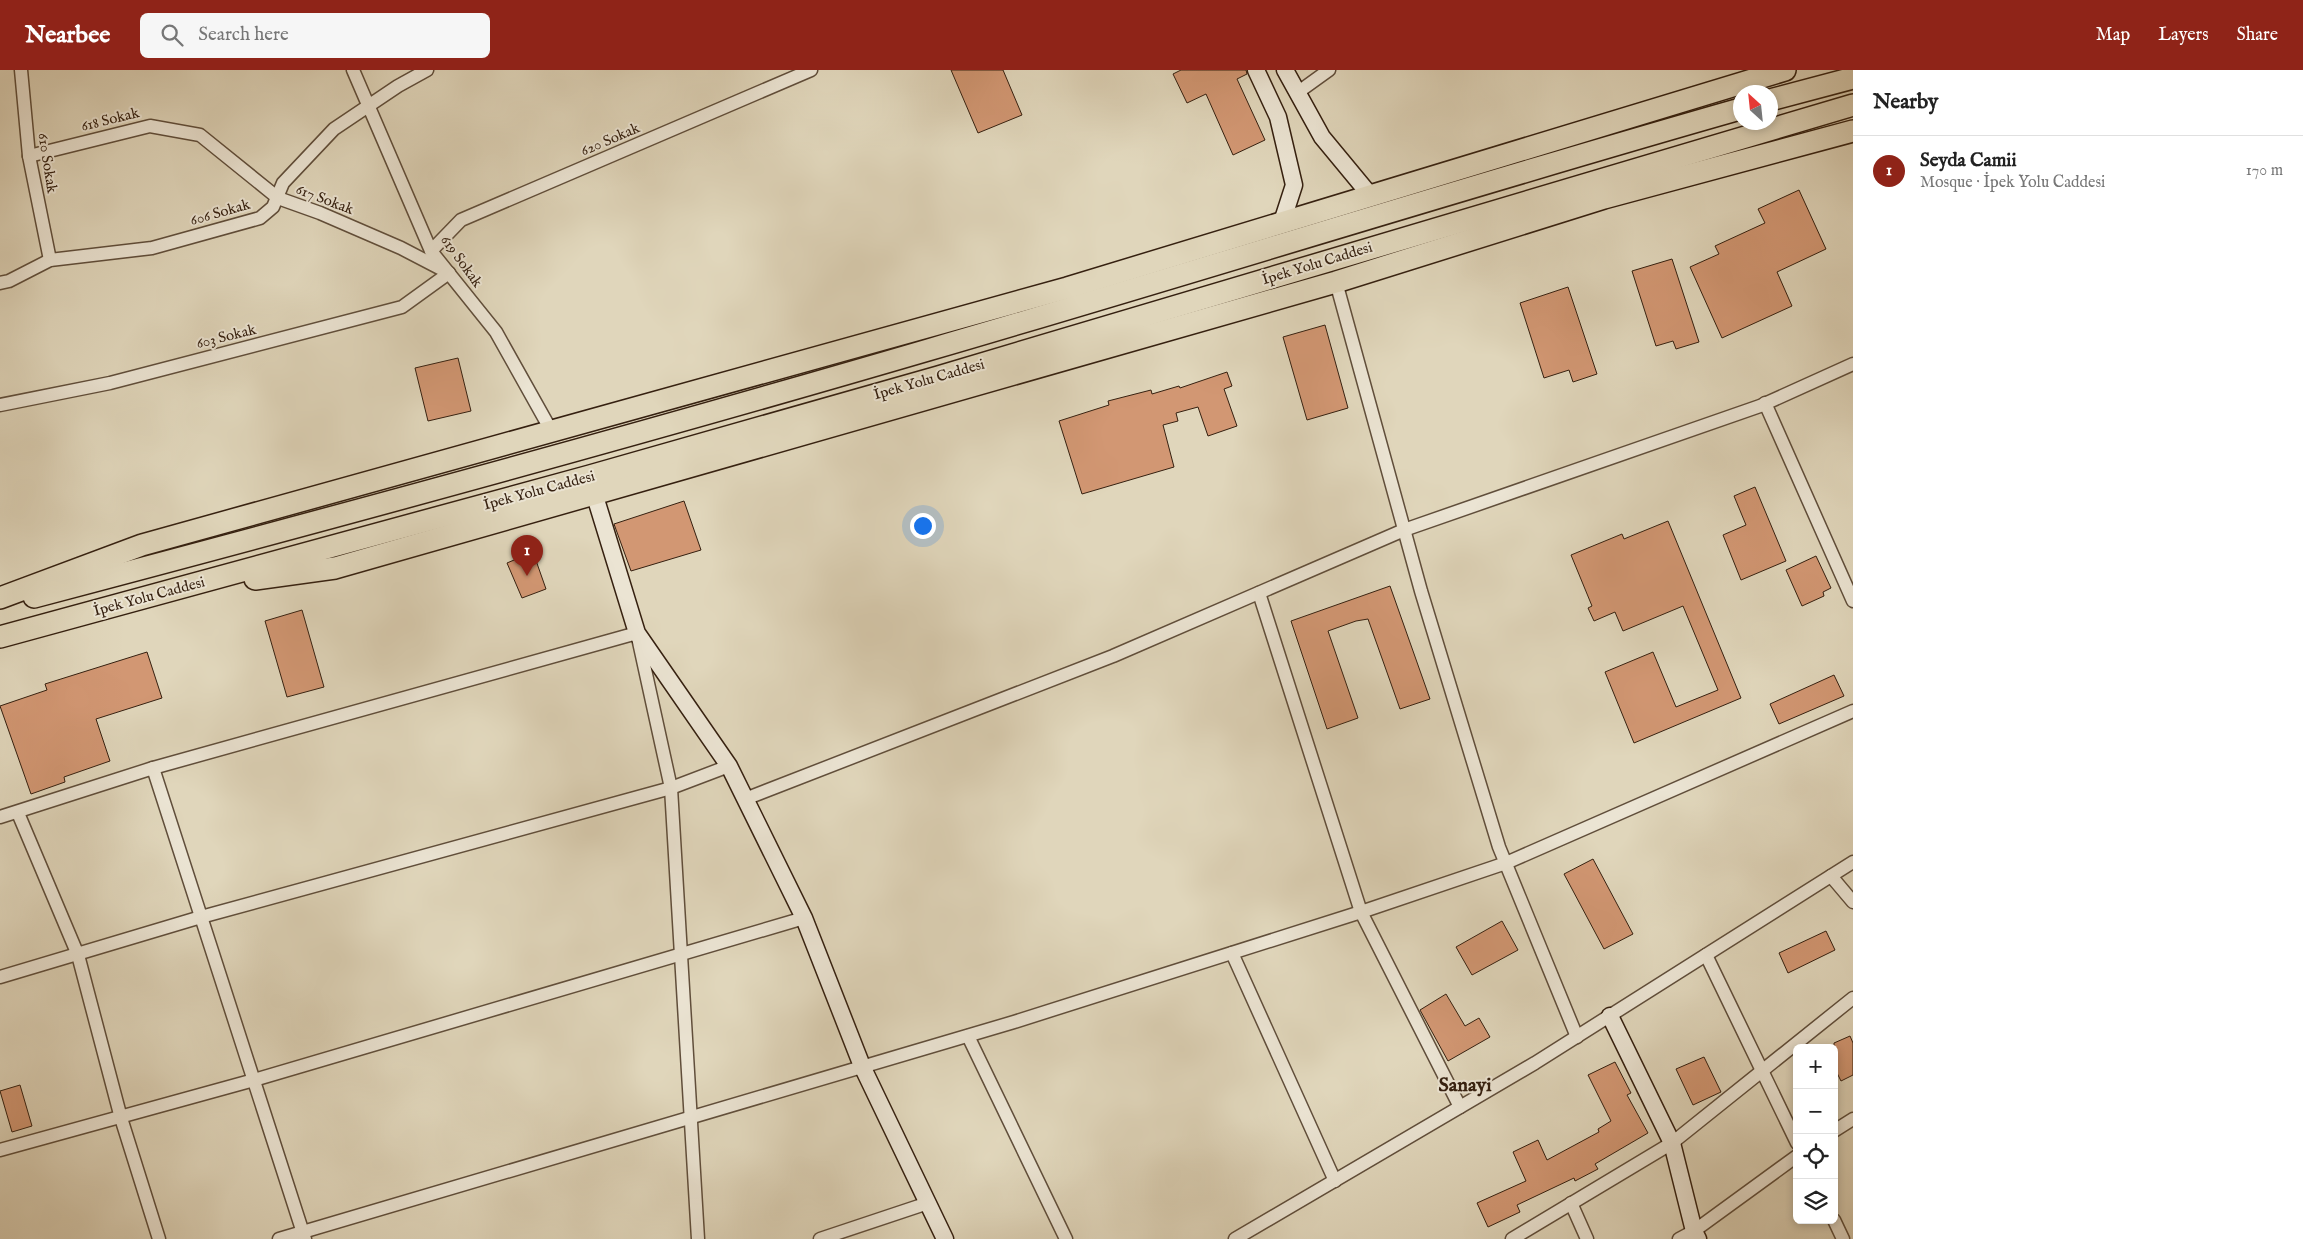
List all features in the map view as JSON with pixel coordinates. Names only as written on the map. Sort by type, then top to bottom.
[{"type":"highway","points":[[0,598],[142,545],[1067,288],[1785,70]]},
{"type":"highway","points":[[1778,98],[1853,78]]},
{"type":"highway","name":"İpek Yolu Caddesi","points":[[0,637],[590,476],[938,377],[1595,180],[1853,105]]},
{"type":"highway","name":"İpek Yolu Caddesi","points":[[0,606],[341,516],[915,354],[1733,111]]},
{"type":"highway","points":[[163,592],[335,568],[1336,282],[1604,198],[1853,130]]},
{"type":"street","name":"610 Sokak","points":[[21,70],[29,156],[50,260]]},
{"type":"street","name":"619 Sokak","points":[[353,70],[431,251],[496,332],[552,432]]},
{"type":"street","name":"606 Sokak","points":[[0,284],[50,260],[152,248],[260,218],[273,206],[284,183],[334,129],[427,70]]},
{"type":"street","name":"620 Sokak","points":[[431,251],[461,220],[811,70]]},
{"type":"street","points":[[1256,70],[1278,117],[1294,185],[1282,222]]},
{"type":"street","points":[[1285,70],[1322,137],[1370,195]]},
{"type":"street","points":[[1297,93],[1330,70]]},
{"type":"street","name":"618 Sokak","points":[[29,156],[150,126],[200,135]]},
{"type":"street","name":"617 Sokak","points":[[200,135],[278,198],[320,213],[401,248],[450,274]]},
{"type":"street","name":"603 Sokak","points":[[0,405],[110,383],[402,307],[450,274]]},
{"type":"street","points":[[1336,282],[1427,610],[1506,863],[1577,1037]]},
{"type":"street","points":[[745,799],[1113,656],[1404,530],[1765,403],[1853,364]]},
{"type":"street","points":[[1765,403],[1853,601]]},
{"type":"street","points":[[594,493],[637,633],[670,788],[692,1116],[698,1239]]},
{"type":"street","points":[[1259,593],[1361,912],[1460,1107]]},
{"type":"street","points":[[637,633],[729,766],[804,918],[862,1066],[945,1239]]},
{"type":"street","points":[[0,817],[18,813],[153,768],[637,633]]},
{"type":"street","points":[[279,1239],[304,1235],[692,1116],[968,1036],[1361,912],[1506,863],[1853,711]]},
{"type":"street","points":[[0,977],[201,917],[670,788],[729,766]]},
{"type":"street","points":[[153,768],[304,1235]]},
{"type":"street","points":[[18,813],[78,955],[121,1118],[159,1239]]},
{"type":"street","points":[[1235,1239],[1577,1037],[1853,862]]},
{"type":"street","points":[[1832,876],[1853,902]]},
{"type":"street","points":[[0,1150],[254,1080],[804,918]]},
{"type":"street","points":[[1232,953],[1335,1180]]},
{"type":"street","points":[[1706,955],[1793,1135]]},
{"type":"street","points":[[1512,1239],[1672,1142],[1853,998]]},
{"type":"street","points":[[1610,1016],[1672,1142],[1696,1235]]},
{"type":"street","points":[[968,1036],[1066,1239]]},
{"type":"street","points":[[1838,1128],[1853,1119]]},
{"type":"street","points":[[1679,1239],[1696,1235],[1793,1159]]},
{"type":"street","points":[[820,1239],[928,1203]]},
{"type":"street","points":[[1571,1203],[1587,1239]]},
{"type":"street","points":[[1836,1224],[1843,1239]]},
{"type":"building","points":[[951,70],[1003,70],[1022,115],[978,133]]},
{"type":"building","points":[[1181,70],[1246,70],[1247,74],[1237,79],[1265,140],[1233,155],[1206,94],[1187,103],[1173,74]]},
{"type":"building","points":[[1799,190],[1826,249],[1777,272],[1792,306],[1722,338],[1690,267],[1719,254],[1715,246],[1765,223],[1758,209]]},
{"type":"building","points":[[1672,259],[1699,342],[1676,349],[1673,341],[1656,346],[1632,271]]},
{"type":"building","points":[[1568,287],[1597,374],[1573,382],[1569,370],[1544,378],[1520,303]]},
{"type":"building","points":[[1325,325],[1348,408],[1307,420],[1283,337]]},
{"type":"building","points":[[458,358],[471,411],[428,421],[415,368]]},
{"type":"building","points":[[1227,372],[1232,386],[1224,389],[1237,426],[1208,436],[1198,407],[1176,413],[1178,421],[1163,425],[1174,467],[1082,494],[1059,421],[1109,405],[1108,401],[1151,390],[1152,394],[1179,386],[1180,388]]},
{"type":"building","points":[[1755,487],[1786,561],[1741,580],[1723,535],[1746,525],[1734,496]]},
{"type":"building","points":[[684,501],[701,550],[631,571],[614,524]]},
{"type":"building","points":[[1668,521],[1741,698],[1634,743],[1605,672],[1653,652],[1676,707],[1718,690],[1683,606],[1623,631],[1615,612],[1594,621],[1588,608],[1592,606],[1571,555],[1622,534],[1624,539]]},
{"type":"building","points":[[533,552],[546,589],[522,598],[507,563]]},
{"type":"building","points":[[1816,556],[1831,588],[1823,592],[1824,596],[1802,606],[1786,570]]},
{"type":"building","points":[[1390,586],[1430,699],[1400,709],[1368,619],[1356,621],[1328,631],[1358,718],[1327,729],[1291,621]]},
{"type":"building","points":[[302,610],[324,687],[287,697],[265,621]]},
{"type":"building","points":[[147,652],[162,698],[96,719],[110,761],[64,777],[65,782],[31,794],[0,706],[47,690],[45,684]]},
{"type":"building","points":[[1834,675],[1844,696],[1779,724],[1770,704]]},
{"type":"building","points":[[1593,859],[1633,934],[1604,949],[1564,874]]},
{"type":"building","points":[[1502,921],[1518,950],[1472,975],[1456,947]]},
{"type":"building","points":[[1826,931],[1835,950],[1788,973],[1779,953]]},
{"type":"building","points":[[1446,994],[1465,1026],[1479,1018],[1490,1037],[1448,1061],[1420,1010]]},
{"type":"building","points":[[1850,1036],[1853,1043],[1853,1075],[1841,1081],[1838,1075],[1838,1044],[1834,1043]]},
{"type":"building","points":[[1704,1057],[1721,1092],[1693,1105],[1676,1069]]},
{"type":"building","points":[[1615,1062],[1631,1093],[1627,1095],[1648,1133],[1595,1164],[1598,1169],[1575,1181],[1574,1178],[1517,1205],[1520,1212],[1488,1227],[1477,1203],[1526,1181],[1513,1152],[1538,1140],[1547,1160],[1599,1132],[1598,1129],[1611,1121],[1588,1075]]},
{"type":"building","points":[[20,1085],[32,1126],[12,1132],[0,1091]]},
{"type":"place","name":"Seyda Camii","points":[[527,576]]},
{"type":"district","name":"Sanayi","points":[[1465,1084]]}]
